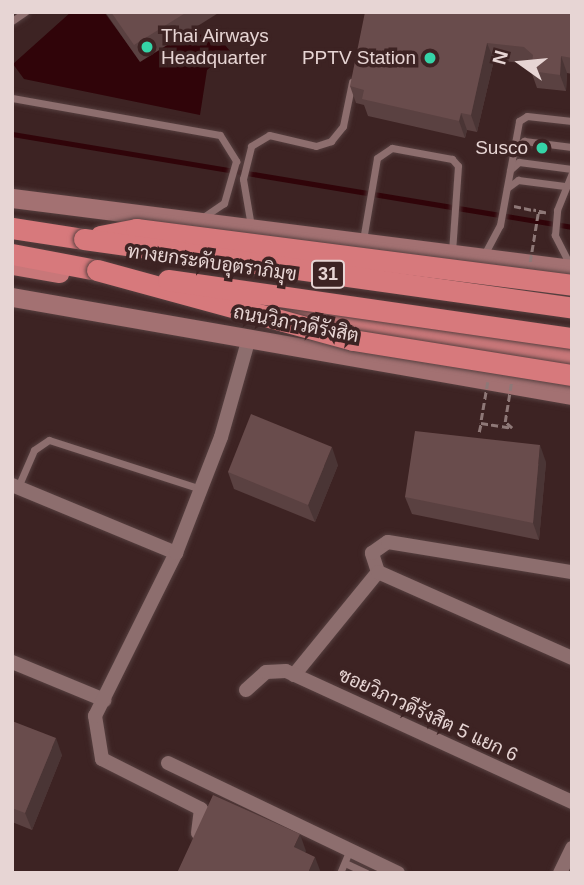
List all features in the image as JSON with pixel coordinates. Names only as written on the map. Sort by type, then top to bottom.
[{"type":"highway","name":"ทางยกระดับอุตราภิมุข","points":[[12,227],[572,308]]},
{"type":"highway","name":"31","points":[[12,227],[572,302]]},
{"type":"highway","points":[[84,239],[136,229],[572,285]]},
{"type":"highway","name":"ทางยกระดับอุตราภิมุข","points":[[12,254],[568,353]]},
{"type":"highway","name":"ถนนวิภาวดีรังสิต","points":[[12,265],[568,353]]},
{"type":"highway","points":[[97,270],[353,340],[572,374]]},
{"type":"main road","name":"31","points":[[12,198],[254,232],[363,240],[572,269]]},
{"type":"main road","name":"ถนนวิภาวดีรังสิต","points":[[12,297],[572,395]]},
{"type":"street","points":[[190,852],[204,820],[201,809],[102,759],[95,716],[176,553],[202,489],[249,338]]},
{"type":"street","points":[[15,486],[176,553]]},
{"type":"street","points":[[572,572],[388,542],[372,553],[378,572],[572,658]]},
{"type":"street","points":[[294,675],[378,572]]},
{"type":"street","points":[[12,662],[104,700]]},
{"type":"street","name":"ซอยวิภาวดีรังสิต 5 แยก 6","points":[[246,690],[266,672],[294,675],[572,802]]},
{"type":"street","points":[[168,763],[347,857],[398,873]]},
{"type":"street","points":[[560,873],[572,848]]},
{"type":"lane","points":[[12,21],[24,12]]},
{"type":"lane","points":[[254,232],[243,179],[246,163],[260,137],[316,146],[331,141],[343,126],[353,75]]},
{"type":"lane","points":[[12,99],[212,131],[226,139],[236,162],[233,177],[215,212],[188,223]]},
{"type":"lane","points":[[484,256],[500,225],[513,150],[524,117],[572,121]]},
{"type":"lane","points":[[513,150],[524,141],[572,147]]},
{"type":"lane","points":[[363,240],[382,151],[436,155],[457,166],[458,202],[452,252]]},
{"type":"lane","points":[[510,171],[519,162],[572,171],[557,210],[555,235],[572,269]]},
{"type":"lane","points":[[507,188],[518,180],[565,186]]},
{"type":"lane","points":[[15,486],[34,450],[49,440],[202,489]]},
{"type":"lane","points":[[340,873],[347,857],[366,873]]},
{"type":"path","points":[[504,207],[533,210]]},
{"type":"path","points":[[479,432],[481,423]]},
{"type":"shaded area","points":[[71,12],[104,12],[140,61],[188,32],[220,39],[230,51],[207,70],[200,115],[24,79],[13,64]]},
{"type":"building","points":[[111,12],[187,12],[134,45]]},
{"type":"building","name":"PPTV Station","points":[[365,12],[572,12],[572,58],[561,56],[560,75],[531,71],[533,55],[524,47],[487,43],[471,115],[461,113],[459,121],[362,99],[364,90],[350,86]]},
{"type":"building","points":[[251,414],[332,447],[308,505],[228,472]]},
{"type":"building","points":[[415,431],[540,445],[533,523],[405,497]]},
{"type":"building","points":[[12,721],[56,738],[25,813],[12,808]]},
{"type":"building","points":[[213,795],[300,834],[294,847],[315,857],[308,873],[177,873]]},
{"type":"waterway","points":[[12,134],[572,227]]},
{"type":"place","name":"Thai Airways Headquarter","points":[[147,47]]},
{"type":"place","name":"PPTV Station","points":[[430,58]]},
{"type":"place","name":"Susco","points":[[542,148]]}]
